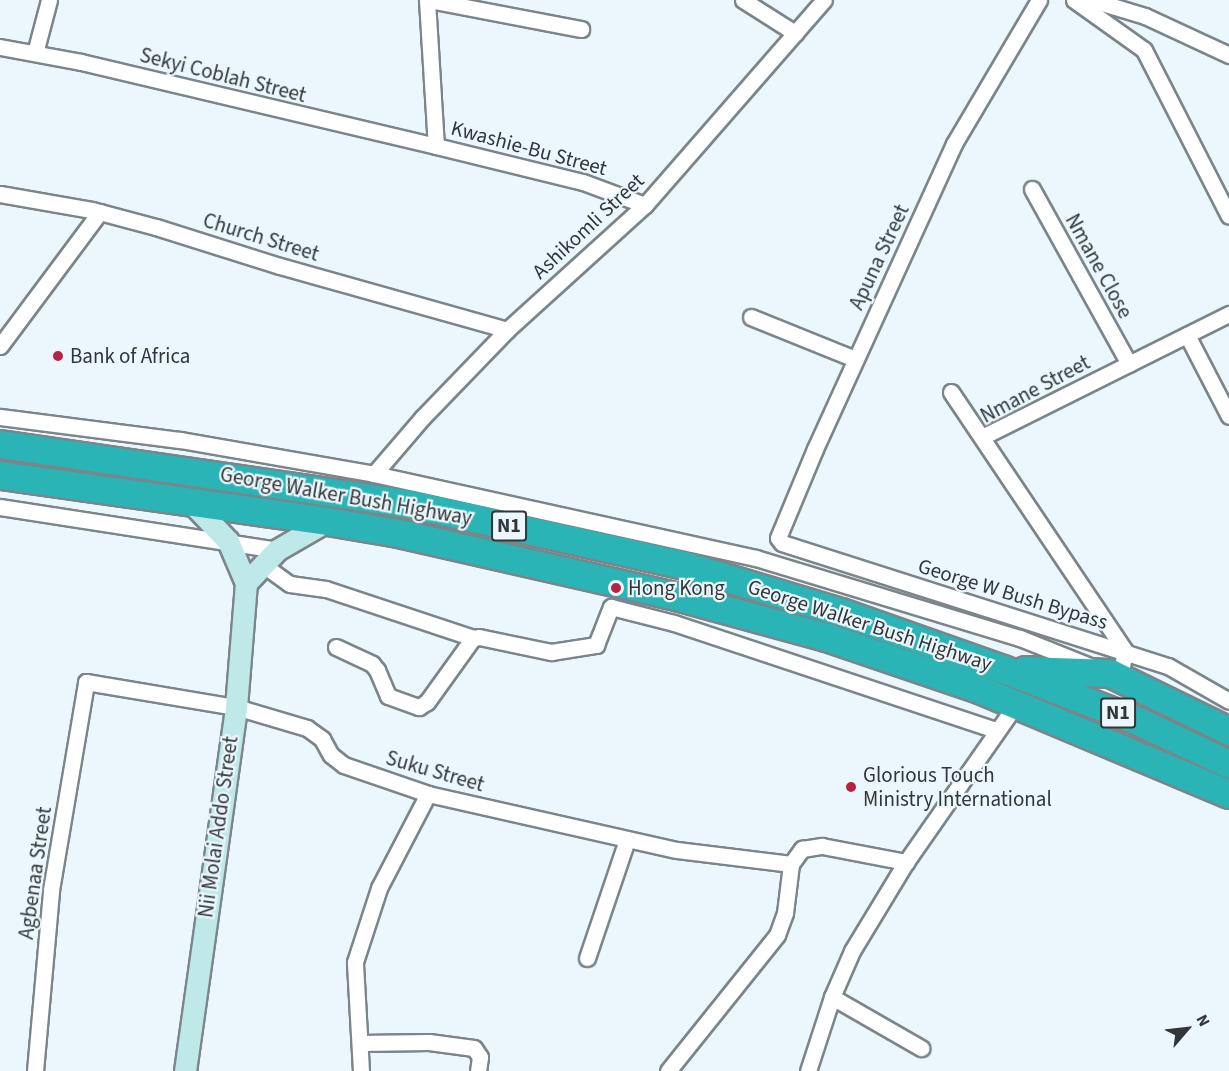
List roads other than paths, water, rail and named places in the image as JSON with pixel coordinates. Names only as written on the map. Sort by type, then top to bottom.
[{"type":"highway","name":"George Walker Bush Highway","points":[[0,444],[204,472],[446,512],[684,565],[841,612],[1003,669],[1140,722],[1229,764]]},
{"type":"highway","name":"George Walker Bush Highway","points":[[0,475],[327,520],[398,533],[680,597],[826,637],[1017,703],[1229,794]]},
{"type":"highway","points":[[1003,669],[1115,675],[1229,731]]},
{"type":"street","points":[[35,53],[49,0]]},
{"type":"street","points":[[428,0],[581,29]]},
{"type":"street","name":"Kwashie-Bu Street","points":[[428,0],[436,146],[583,182],[645,205]]},
{"type":"street","points":[[743,0],[795,33]]},
{"type":"street","name":"Ashikomli Street","points":[[374,474],[422,418],[507,330],[645,205],[824,0]]},
{"type":"street","name":"Apuna Street","points":[[779,541],[778,538],[814,449],[954,144],[1039,0]]},
{"type":"street","points":[[1074,0],[1144,50],[1229,216]]},
{"type":"street","points":[[1092,0],[1145,16],[1229,55]]},
{"type":"street","name":"Sekyi Coblah Street","points":[[0,48],[35,53],[436,146]]},
{"type":"street","name":"Nmane Close","points":[[1032,189],[1129,364]]},
{"type":"street","name":"Church Street","points":[[0,194],[100,212],[507,330]]},
{"type":"street","points":[[0,346],[100,212]]},
{"type":"street","name":"Nmane Street","points":[[1125,651],[982,437],[1229,314]]},
{"type":"street","points":[[751,317],[855,359]]},
{"type":"street","points":[[1187,335],[1229,416]]},
{"type":"street","points":[[951,392],[982,437]]},
{"type":"street","points":[[0,417],[180,440],[374,474],[756,558],[1020,638],[1115,675],[1125,651]]},
{"type":"street","name":"Nii Molai Addo Street","points":[[185,1071],[236,707],[246,584],[228,541],[192,503]]},
{"type":"street","points":[[0,507],[228,541],[270,557],[290,584],[326,589],[473,638],[551,652],[596,645],[611,607],[674,622],[996,730]]},
{"type":"street","points":[[246,584],[270,557],[327,520]]},
{"type":"street","name":"George W Bush Bypass","points":[[779,541],[1168,666],[1229,701]]},
{"type":"street","points":[[336,647],[372,664],[388,696],[419,707],[427,702],[473,638]]},
{"type":"street","name":"Suku Street","points":[[86,682],[236,707],[307,728],[322,739],[331,755],[344,765],[428,794],[677,850],[791,864]]},
{"type":"street","name":"Agbenaa Street","points":[[35,1071],[51,890],[86,682]]},
{"type":"street","points":[[808,1071],[832,997],[852,951],[906,862],[1017,703]]},
{"type":"street","points":[[361,1071],[355,962],[379,888],[428,794]]},
{"type":"street","points":[[587,958],[627,840]]},
{"type":"street","points":[[668,1071],[777,935],[785,913],[791,864],[802,849],[811,846],[906,862]]},
{"type":"street","points":[[832,997],[921,1048]]},
{"type":"street","points":[[360,1043],[429,1042],[474,1048],[480,1057],[478,1071]]},
{"type":"place","name":"Bank of Africa","points":[[58,356]]},
{"type":"place","name":"Hong Kong","points":[[616,588]]},
{"type":"place","name":"Glorious Touch Ministry International","points":[[851,787]]}]
